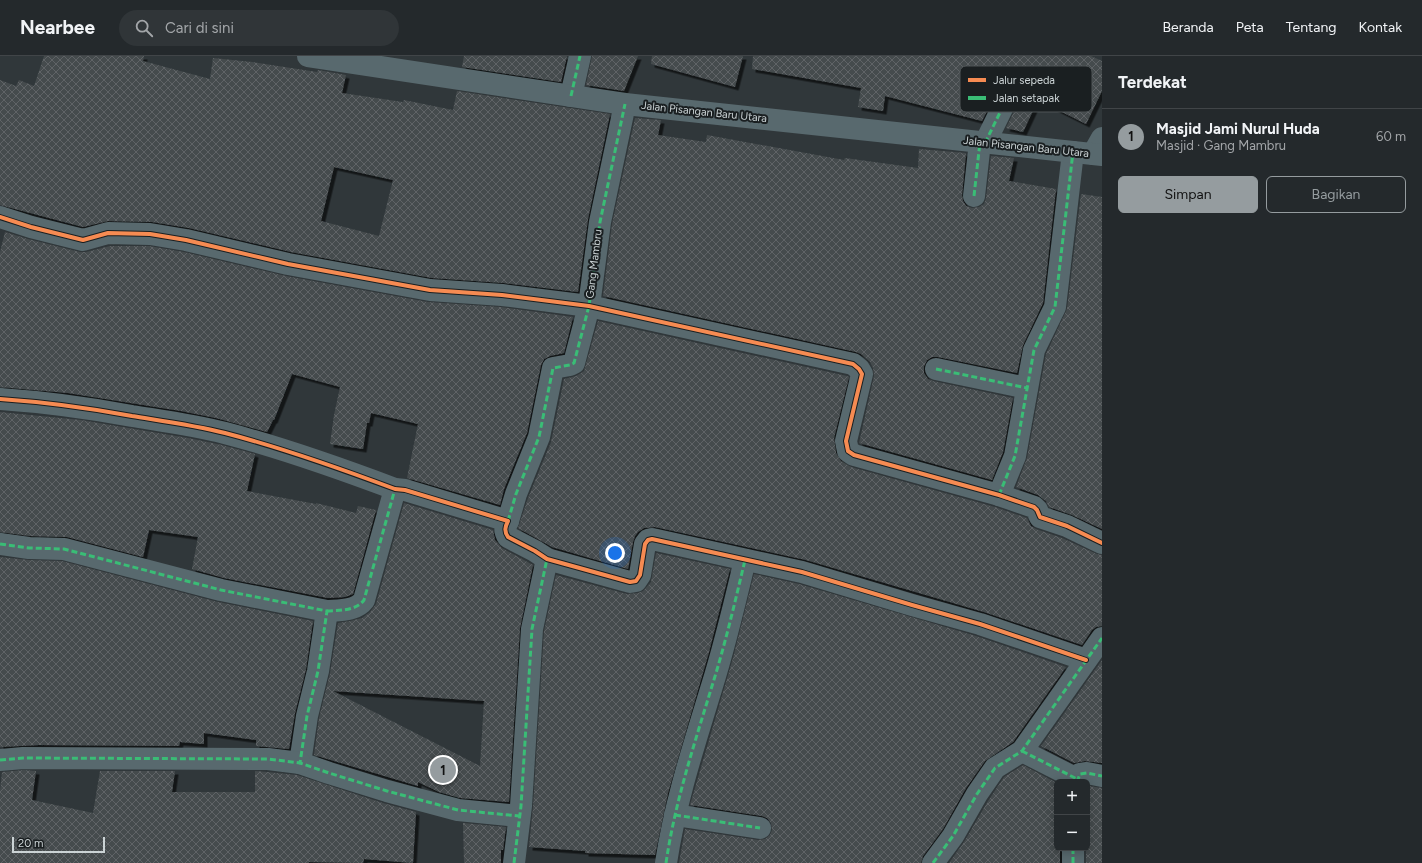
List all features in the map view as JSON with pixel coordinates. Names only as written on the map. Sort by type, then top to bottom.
[{"type":"street","name":"Jalan Pisangan Baru Utara","points":[[308,56],[625,104],[983,142],[1092,150]]},
{"type":"street","points":[[571,96],[580,56]]},
{"type":"street","name":"Gang Mambru","points":[[508,521],[516,494],[539,437],[553,368],[574,363],[589,306],[600,222],[625,104]]},
{"type":"street","points":[[974,196],[983,142],[999,112]]},
{"type":"street","points":[[999,495],[1015,456],[1034,350],[1055,307],[1092,150]]},
{"type":"street","points":[[0,217],[31,227],[83,240],[108,233],[150,234],[186,240],[288,264],[430,290],[502,295],[589,306],[853,364],[862,374],[846,441],[848,451],[854,456],[999,495],[1034,507],[1040,518],[1067,526],[1102,543]]},
{"type":"street","points":[[936,369],[1027,388]]},
{"type":"street","points":[[0,399],[91,409],[179,423],[224,433],[324,463],[395,489],[405,490],[508,521],[505,529],[505,533],[508,537],[547,559],[630,582],[636,581],[640,575],[645,544],[652,538],[802,572],[980,624],[1086,660]]},
{"type":"street","points":[[0,544],[29,548],[64,549],[222,590],[327,611],[356,608],[364,600],[395,489]]},
{"type":"street","points":[[514,863],[519,816],[532,629],[547,559]]},
{"type":"street","points":[[666,863],[670,831],[726,635],[745,560]]},
{"type":"street","points":[[300,763],[307,716],[319,665],[327,611]]},
{"type":"street","points":[[933,863],[953,836],[977,794],[995,768],[1022,751],[1102,638]]},
{"type":"street","points":[[1022,751],[1073,779]]},
{"type":"street","points":[[0,760],[23,758],[268,759],[300,763],[387,791],[458,810],[519,816]]},
{"type":"street","points":[[1078,779],[1080,774],[1087,773],[1102,776]]},
{"type":"street","points":[[675,815],[760,828]]},
{"type":"street","points":[[1073,863],[1074,851]]},
{"type":"building","points":[[44,56],[144,56],[143,61],[210,79],[213,58],[252,62],[317,72],[318,70],[346,75],[342,93],[403,102],[404,100],[453,110],[457,91],[610,114],[588,219],[578,292],[504,283],[432,278],[291,252],[189,228],[152,222],[108,221],[83,227],[0,205],[0,80],[16,86],[19,80],[34,86]],"holes":[[[334,167],[393,180],[379,236],[321,221]]]},
{"type":"building","points":[[464,56],[567,56],[561,82],[462,67]]},
{"type":"building","points":[[592,56],[638,56],[624,91],[586,85]]},
{"type":"building","points":[[652,56],[743,56],[735,87],[651,64]]},
{"type":"building","points":[[753,56],[1091,56],[1102,61],[1102,91],[1092,112],[1092,66],[960,66],[960,112],[986,112],[982,121],[885,96],[883,111],[858,107],[861,88],[752,69]]},
{"type":"building","points":[[1014,112],[1032,112],[1023,132],[1006,128]]},
{"type":"building","points":[[1062,112],[1092,112],[1086,124]]},
{"type":"building","points":[[635,118],[661,120],[658,135],[706,142],[707,135],[844,160],[845,158],[918,168],[919,149],[966,153],[962,195],[966,206],[972,208],[979,207],[984,204],[991,156],[1014,158],[1009,181],[1056,189],[1043,303],[1023,345],[1017,373],[938,357],[932,357],[927,360],[924,366],[924,373],[928,379],[933,381],[1013,398],[1003,452],[992,480],[859,443],[874,376],[873,368],[870,362],[861,354],[603,296],[612,224]]},
{"type":"building","points":[[1081,194],[1102,197],[1102,529],[1072,515],[1049,507],[1046,501],[1038,495],[1016,487],[1027,458],[1046,354],[1067,309]]},
{"type":"building","points":[[5,232],[80,252],[110,246],[149,246],[184,252],[286,276],[428,302],[501,307],[573,317],[564,353],[544,359],[541,365],[527,433],[504,489],[500,505],[407,478],[418,424],[371,413],[369,423],[367,423],[363,449],[330,444],[340,387],[292,374],[274,420],[267,432],[216,418],[181,411],[68,393],[0,387],[0,252]]},
{"type":"building","points":[[598,321],[849,377],[834,438],[836,453],[841,461],[851,467],[995,507],[1027,518],[1031,526],[1036,529],[1102,555],[1102,626],[1096,627],[1092,630],[1082,645],[984,612],[806,560],[655,527],[644,528],[635,536],[628,569],[552,547],[518,528],[528,498],[551,442],[564,379],[576,376],[584,371]]},
{"type":"building","points":[[0,412],[81,420],[222,445],[255,454],[247,491],[316,503],[356,513],[358,506],[376,510],[353,594],[345,597],[328,598],[224,578],[192,569],[198,537],[149,530],[143,557],[67,537],[30,536],[0,532]]},
{"type":"building","points":[[404,503],[493,530],[495,540],[502,548],[533,565],[520,628],[509,802],[460,798],[439,792],[418,782],[418,786],[314,755],[319,718],[330,673],[338,623],[362,618],[370,612],[376,604]],"holes":[[[333,691],[484,701],[480,766]]]},
{"type":"building","points":[[656,553],[730,569],[709,652],[668,793],[655,855],[585,853],[585,851],[529,847],[533,807],[544,631],[556,575],[627,594],[638,593],[643,591],[651,582]]},
{"type":"building","points":[[0,557],[62,561],[218,602],[313,621],[306,669],[295,713],[289,749],[256,746],[256,740],[204,733],[204,744],[180,742],[179,746],[39,745],[0,747]]},
{"type":"building","points":[[754,574],[799,584],[976,636],[1066,667],[1013,742],[985,761],[966,788],[943,829],[923,856],[921,863],[679,863],[685,829],[758,840],[765,839],[770,835],[772,830],[771,823],[767,818],[762,816],[690,805],[733,658]]},
{"type":"building","points":[[1102,660],[1102,763],[1085,761],[1074,763],[1041,746]]},
{"type":"building","points":[[1023,765],[1054,781],[1054,851],[1060,851],[1060,863],[949,863],[964,842],[1004,777]]},
{"type":"building","points":[[24,770],[36,771],[32,800],[93,813],[100,771],[175,771],[172,792],[255,792],[255,771],[297,775],[383,803],[416,812],[413,863],[364,859],[363,863],[0,863],[0,791],[2,772]]},
{"type":"building","points":[[1090,786],[1102,788],[1102,863],[1086,863],[1086,851],[1090,851]]},
{"type":"building","points":[[463,823],[506,827],[503,850],[501,850],[501,863],[464,863]]},
{"type":"marked path","points":[[571,96],[580,56]]},
{"type":"marked path","points":[[508,521],[516,494],[539,437],[553,368],[574,363],[589,306],[600,222],[625,104]]},
{"type":"marked path","points":[[985,143],[1000,112]]},
{"type":"marked path","points":[[974,196],[980,142]]},
{"type":"marked path","points":[[999,495],[1015,456],[1034,350],[1055,307],[1073,152]]},
{"type":"marked path","points":[[936,369],[1027,388]]},
{"type":"marked path","points":[[327,611],[352,608],[361,604],[364,600],[395,489]]},
{"type":"marked path","points":[[0,544],[29,548],[64,549],[221,590],[327,611],[318,671],[307,716],[300,763],[387,791],[458,810],[519,816]]},
{"type":"marked path","points":[[514,863],[521,806],[532,629],[547,559]]},
{"type":"marked path","points":[[666,863],[674,818],[730,623],[745,560]]},
{"type":"marked path","points":[[933,863],[953,836],[977,794],[995,768],[1022,751],[1102,638]]},
{"type":"marked path","points":[[1022,751],[1077,779]]},
{"type":"marked path","points":[[0,760],[23,758],[268,759],[300,763]]},
{"type":"marked path","points":[[1078,779],[1080,774],[1087,773],[1102,776]]},
{"type":"marked path","points":[[675,815],[760,828]]},
{"type":"marked path","points":[[1073,851],[1073,863]]},
{"type":"cycle path","points":[[0,217],[31,227],[83,240],[108,233],[150,234],[186,240],[288,264],[430,290],[502,295],[589,306],[853,364],[862,374],[846,441],[848,451],[854,455],[999,495],[1034,507],[1040,517],[1067,526],[1102,543]]},
{"type":"cycle path","points":[[0,399],[99,410],[190,425],[268,445],[395,489],[405,490],[508,521],[505,529],[508,537],[547,559],[630,582],[636,581],[640,575],[645,544],[648,540],[652,539],[802,572],[980,624],[1086,660]]},
{"type":"place","name":"Masjid Jami Nurul Huda","points":[[443,770]]}]
